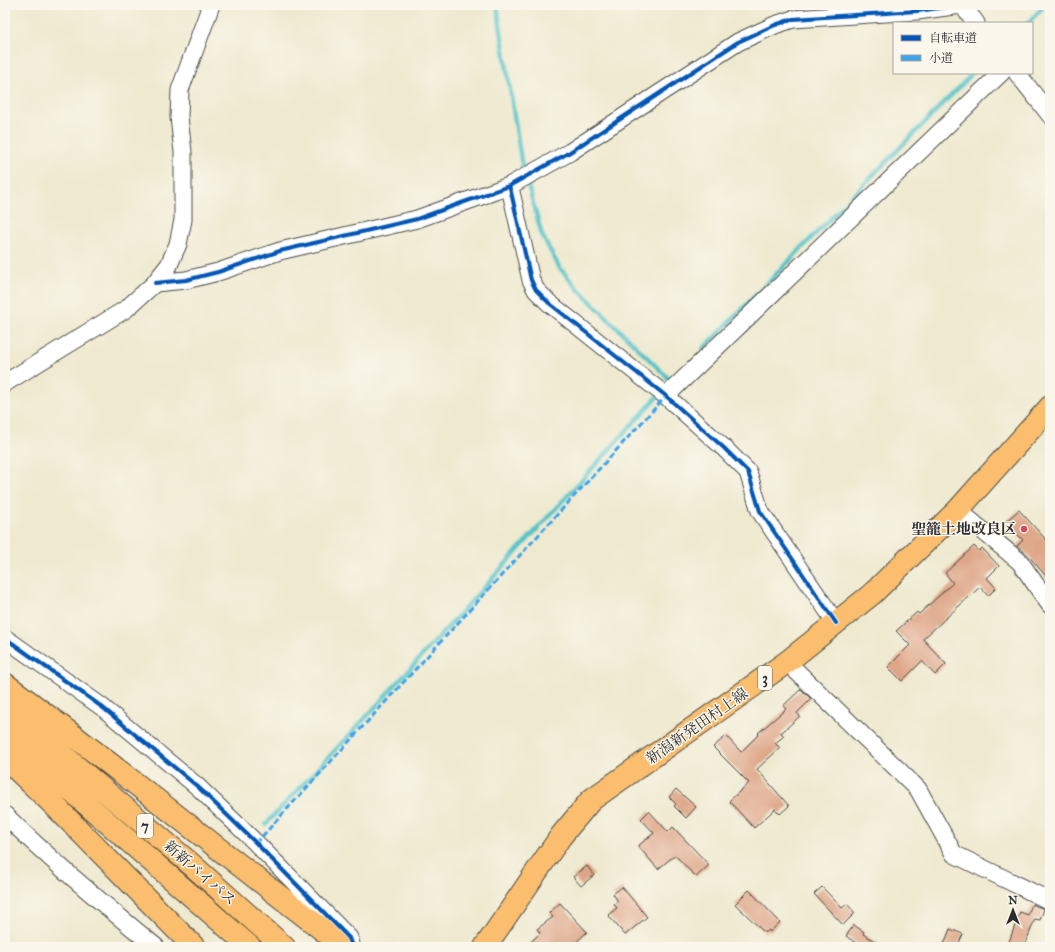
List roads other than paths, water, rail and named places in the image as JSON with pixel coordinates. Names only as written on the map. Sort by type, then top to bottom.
[{"type":"main road","name":"新潟新発田村上線","points":[[485,947],[561,836],[591,800],[787,662],[872,594],[958,510],[1050,407]]},
{"type":"main road","points":[[5,684],[70,732],[345,947]]},
{"type":"main road","name":"新新バイパス","points":[[5,706],[186,860],[284,947]]},
{"type":"main road","name":"新新バイパス","points":[[5,733],[250,947]]},
{"type":"main road","points":[[5,758],[55,806],[194,947]]},
{"type":"street","points":[[5,383],[126,309],[155,283],[169,265],[178,244],[183,220],[183,152],[179,117],[180,90],[211,5]]},
{"type":"street","points":[[155,283],[186,280],[218,272],[280,251],[417,219],[509,186],[570,152],[738,42],[774,25],[793,20],[917,11],[961,5],[975,22]]},
{"type":"street","points":[[666,396],[1000,74]]},
{"type":"street","points":[[1017,74],[1050,115]]},
{"type":"street","points":[[509,186],[531,280],[536,290],[666,396],[724,448],[748,472],[760,511],[836,623]]},
{"type":"street","points":[[958,510],[1020,562],[1050,605]]},
{"type":"street","points":[[5,638],[102,707],[198,787],[256,843],[349,938],[351,944],[348,947]]},
{"type":"street","points":[[787,662],[918,788],[954,854],[1050,901]]},
{"type":"street","points":[[5,815],[100,901],[156,947]]},
{"type":"waterway","points":[[497,5],[521,160],[542,235],[559,267],[577,288],[671,381]]},
{"type":"waterway","points":[[1029,22],[1045,5]]},
{"type":"waterway","points":[[703,349],[972,74]]},
{"type":"waterway","points":[[266,824],[369,714],[659,395]]},
{"type":"place","name":"聖籠土地改良区","points":[[1024,529]]}]
